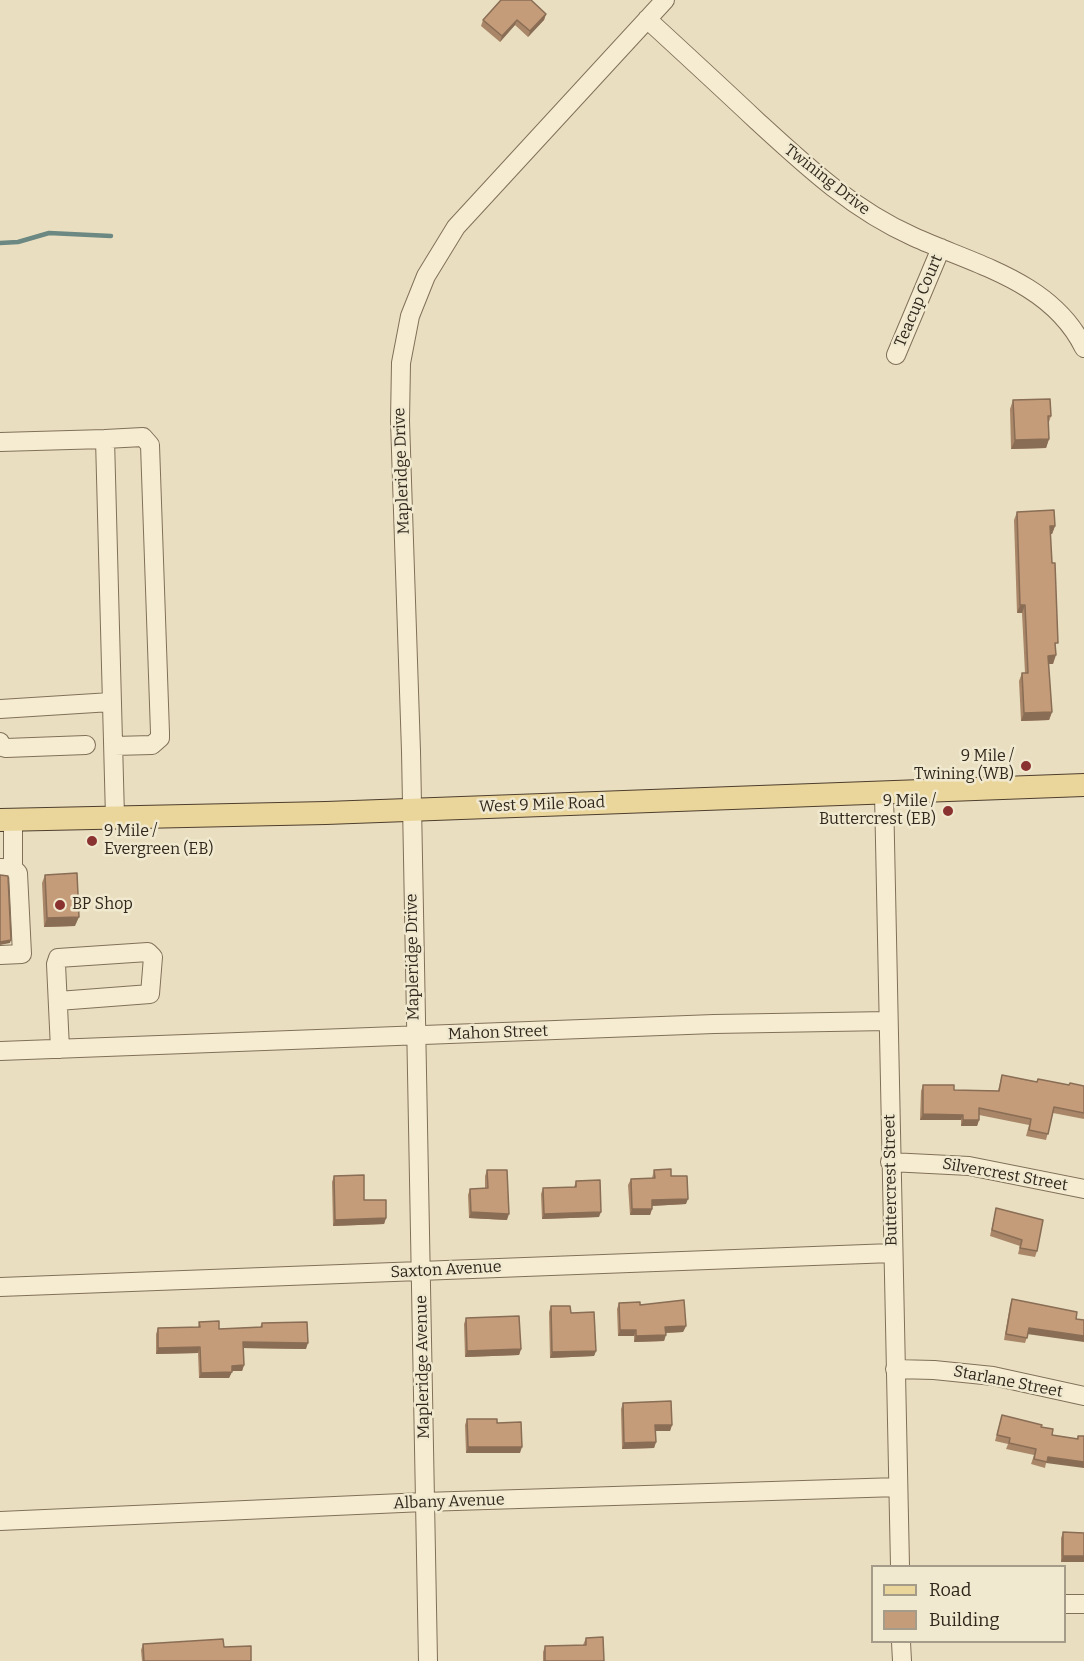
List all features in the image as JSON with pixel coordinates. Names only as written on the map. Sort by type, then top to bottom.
[{"type":"main road","name":"West 9 Mile Road","points":[[7,820],[410,810],[1084,785]]},
{"type":"street","name":"Mapleridge Drive","points":[[414,1036],[400,402],[401,363],[410,316],[426,276],[456,227],[665,0]]},
{"type":"street","name":"Twining Drive","points":[[647,20],[822,180],[876,218],[1038,293],[1064,316],[1084,348]]},
{"type":"street","name":"Teacup Court","points":[[896,355],[941,248]]},
{"type":"street","points":[[0,442],[143,437],[150,445],[160,738],[152,745],[114,746]]},
{"type":"street","points":[[105,438],[115,817]]},
{"type":"street","points":[[0,709],[111,702]]},
{"type":"street","points":[[0,742],[2,747],[6,748],[86,745]]},
{"type":"street","name":"Buttercrest Street","points":[[884,793],[900,1565]]},
{"type":"street","points":[[0,955],[22,954],[18,873],[7,868],[7,820]]},
{"type":"street","points":[[58,1001],[150,994],[153,957],[148,952],[61,956],[56,964],[60,1049]]},
{"type":"street","name":"Mahon Street","points":[[0,1051],[714,1024],[888,1021]]},
{"type":"street","name":"Mapleridge Avenue","points":[[414,1036],[428,1661]]},
{"type":"street","name":"Silvercrest Street","points":[[890,1162],[969,1166],[1084,1189]]},
{"type":"street","name":"Saxton Avenue","points":[[0,1287],[892,1253]]},
{"type":"street","name":"Starlane Street","points":[[896,1369],[993,1376],[1084,1396]]},
{"type":"street","name":"Albany Avenue","points":[[0,1521],[424,1502],[898,1487]]},
{"type":"street","points":[[1066,1604],[1084,1604]]},
{"type":"street","points":[[901,1643],[902,1661]]},
{"type":"building","points":[[501,0],[531,0],[546,14],[530,31],[517,20],[502,36],[483,20]]},
{"type":"building","points":[[1050,399],[1049,439],[1015,440],[1013,400]]},
{"type":"building","points":[[1054,510],[1055,526],[1050,526],[1052,563],[1055,563],[1058,643],[1055,643],[1056,655],[1048,656],[1052,712],[1024,713],[1022,673],[1028,673],[1025,605],[1020,605],[1017,512]]},
{"type":"building","points":[[77,873],[79,917],[47,918],[45,875]]},
{"type":"building","points":[[0,875],[8,876],[11,940],[0,942]]},
{"type":"building","points":[[1002,1075],[1037,1082],[1038,1079],[1084,1086],[1084,1113],[1054,1107],[1048,1134],[1029,1130],[1031,1119],[979,1108],[979,1120],[963,1120],[963,1115],[923,1114],[923,1085],[954,1085],[954,1090],[999,1091]]},
{"type":"building","points":[[671,1169],[671,1176],[687,1176],[688,1199],[652,1200],[652,1209],[632,1209],[631,1179],[655,1178],[654,1170]]},
{"type":"building","points":[[487,1170],[507,1170],[509,1214],[471,1212],[470,1189],[488,1188]]},
{"type":"building","points":[[364,1175],[364,1200],[386,1200],[386,1218],[335,1220],[334,1176]]},
{"type":"building","points":[[600,1180],[601,1212],[544,1214],[543,1188],[576,1187],[576,1181]]},
{"type":"building","points":[[996,1208],[1043,1220],[1037,1251],[1020,1248],[1022,1240],[992,1230]]},
{"type":"building","points":[[1012,1299],[1077,1312],[1076,1319],[1084,1320],[1084,1336],[1029,1328],[1027,1338],[1006,1334]]},
{"type":"building","points":[[684,1300],[686,1326],[665,1327],[666,1335],[636,1336],[636,1330],[620,1330],[619,1303],[640,1302],[640,1305]]},
{"type":"building","points":[[551,1306],[570,1306],[571,1313],[594,1312],[596,1351],[552,1352]]},
{"type":"building","points":[[519,1316],[521,1349],[467,1351],[466,1318]]},
{"type":"building","points":[[219,1321],[219,1329],[262,1327],[262,1323],[307,1322],[308,1343],[243,1342],[244,1365],[232,1366],[232,1372],[201,1373],[200,1347],[158,1348],[158,1328],[200,1327],[199,1322]]},
{"type":"building","points":[[671,1401],[672,1425],[655,1425],[656,1442],[624,1443],[623,1403]]},
{"type":"building","points":[[1002,1415],[1053,1429],[1052,1435],[1078,1439],[1078,1436],[1084,1436],[1084,1462],[1048,1457],[1047,1462],[1034,1459],[1036,1449],[1009,1443],[1010,1438],[997,1435]]},
{"type":"building","points":[[467,1419],[497,1419],[497,1423],[521,1422],[522,1447],[468,1447]]},
{"type":"building","points":[[1063,1532],[1084,1533],[1084,1556],[1063,1556]]},
{"type":"building","points":[[603,1637],[604,1661],[545,1661],[545,1646],[586,1645],[586,1638]]},
{"type":"building","points":[[223,1639],[224,1647],[251,1646],[251,1661],[144,1661],[143,1644]]},
{"type":"waterway","points":[[0,243],[18,242],[49,233],[111,236]]},
{"type":"place","name":"9 Mile / Twining (WB)","points":[[1026,766]]},
{"type":"place","name":"9 Mile / Buttercrest (EB)","points":[[948,811]]},
{"type":"place","name":"9 Mile / Evergreen (EB)","points":[[92,841]]},
{"type":"place","name":"BP Shop","points":[[60,905]]}]
